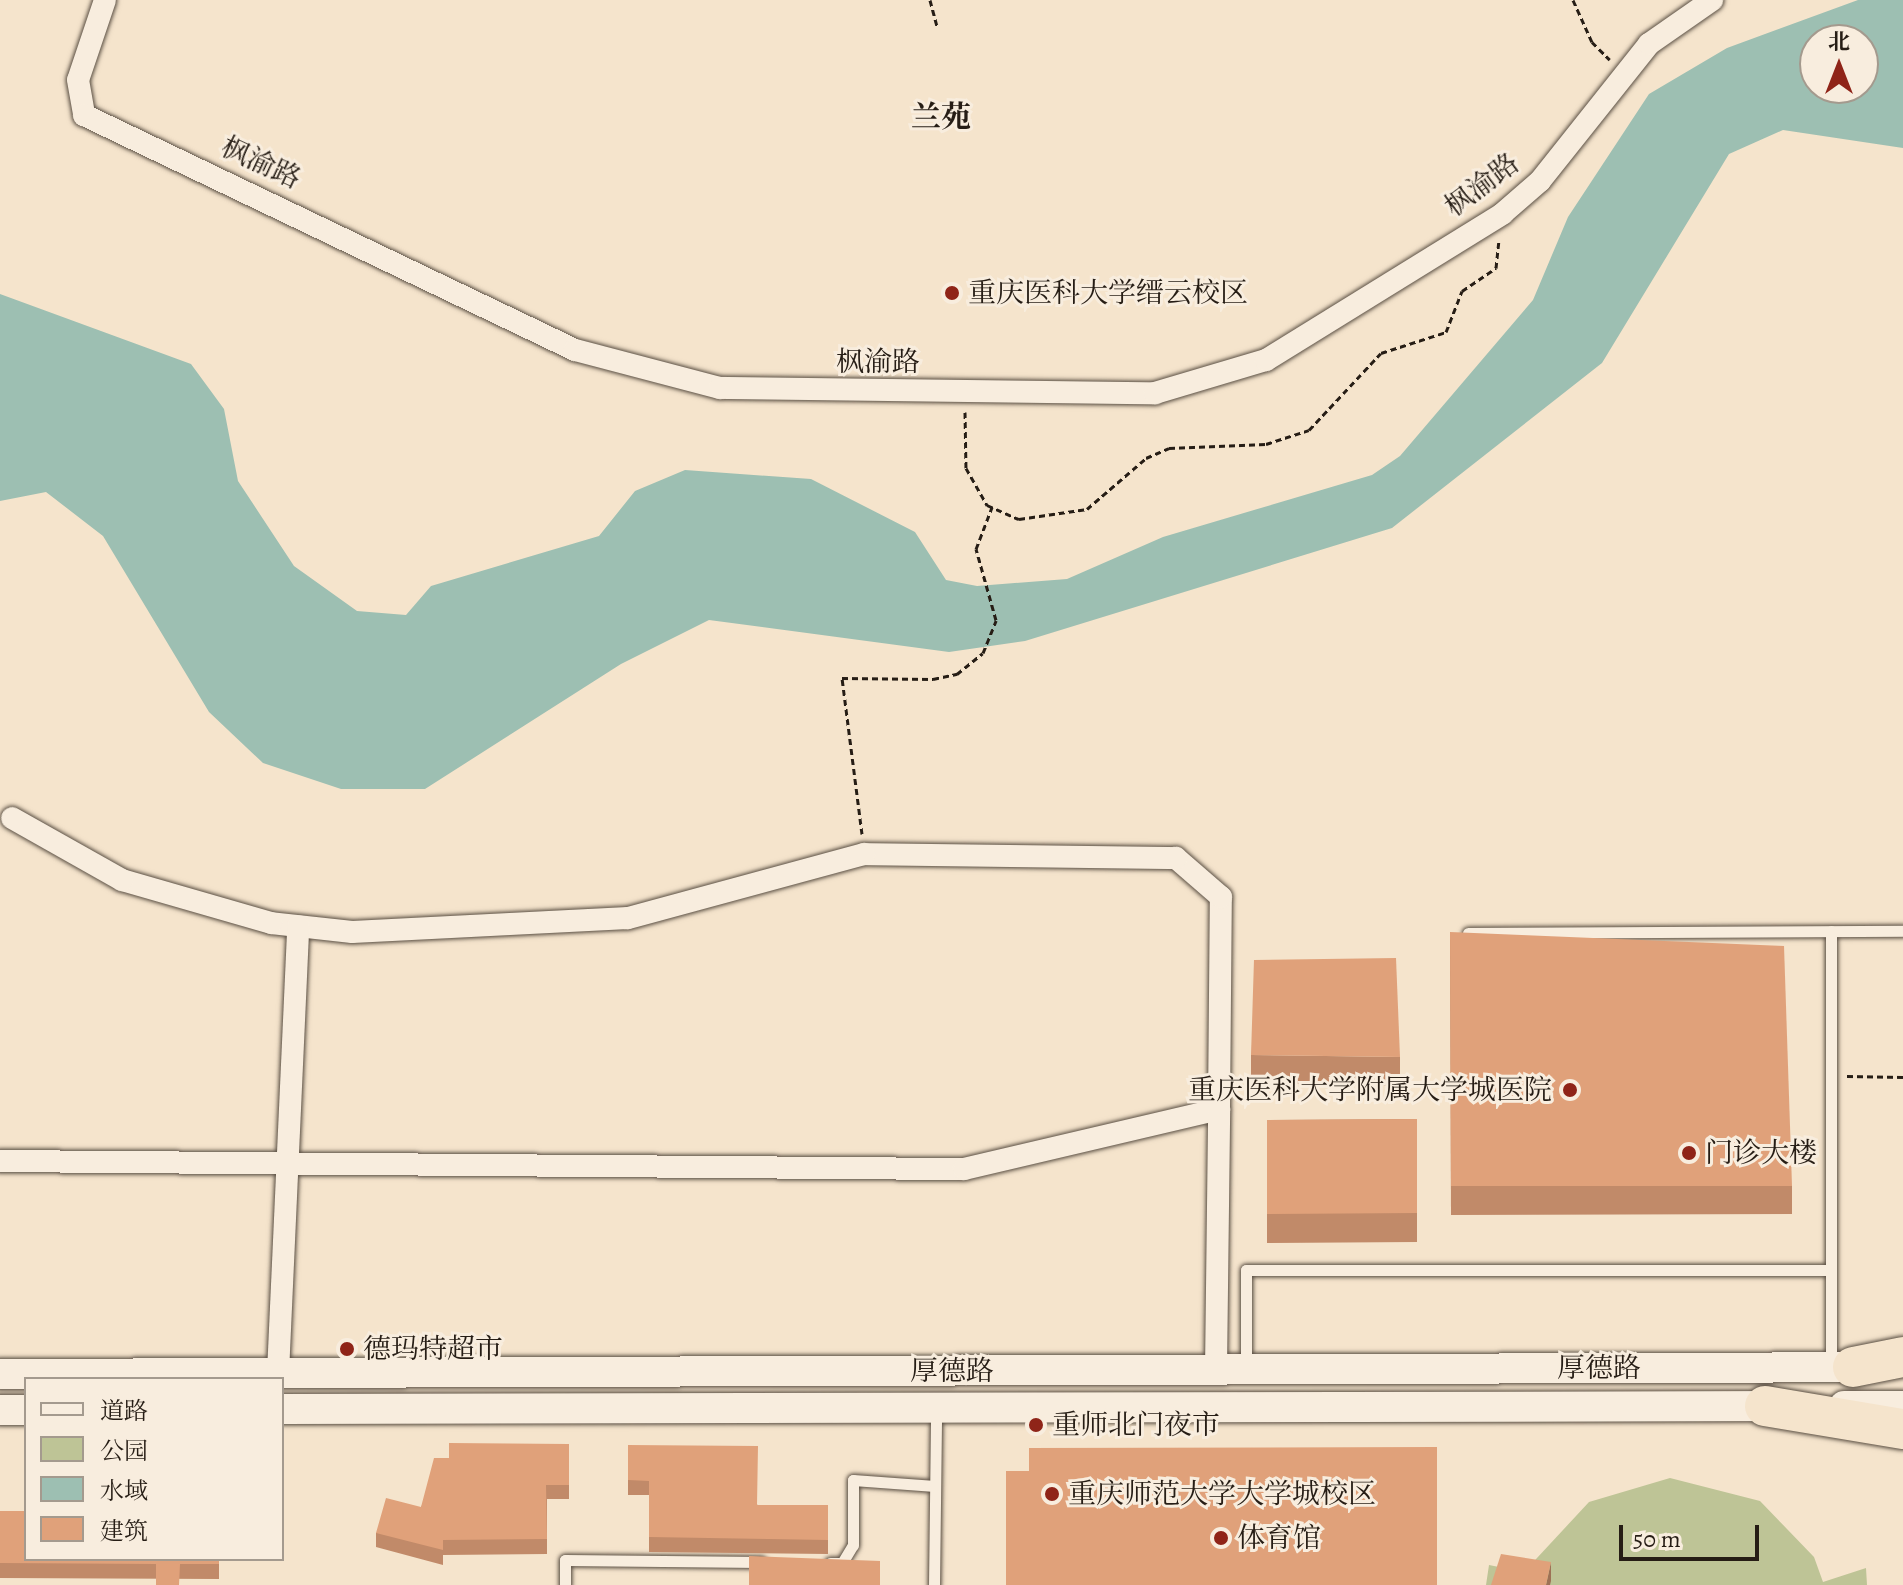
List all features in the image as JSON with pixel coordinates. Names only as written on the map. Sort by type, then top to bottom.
[{"type":"highway","points":[[1842,1367],[1903,1357]]},
{"type":"highway","points":[[1765,1406],[1903,1429]]},
{"type":"main road","name":"厚德路","points":[[0,1374],[1903,1367]]},
{"type":"main road","name":"厚德路","points":[[284,1409],[1903,1406]]},
{"type":"main road","points":[[0,1410],[24,1410]]},
{"type":"street","name":"枫渝路","points":[[105,0],[78,80],[84,115],[575,350],[720,388],[1155,393],[1215,380],[1266,360],[1502,214],[1540,181],[1649,44],[1712,0]]},
{"type":"street","points":[[12,818],[122,880],[298,926],[352,932],[628,918],[864,854],[1176,858],[1221,897],[1219,1109],[1231,1370]]},
{"type":"street","points":[[278,1373],[298,926]]},
{"type":"street","points":[[0,1161],[288,1158],[964,1169],[1219,1109]]},
{"type":"lane","points":[[1831,931],[1835,1076],[1831,1270],[1842,1367]]},
{"type":"lane","points":[[1459,933],[1903,931]]},
{"type":"lane","points":[[1231,1370],[1246,1270],[1831,1270]]},
{"type":"lane","points":[[934,1585],[936,1406]]},
{"type":"lane","points":[[811,1562],[842,1563],[853,1545],[853,1480],[935,1486]]},
{"type":"lane","points":[[565,1585],[565,1560],[780,1562]]},
{"type":"path","points":[[930,0],[937,26]]},
{"type":"path","points":[[1573,0],[1601,53],[1627,72]]},
{"type":"path","points":[[965,392],[966,468],[972,490],[992,507],[1019,519],[1087,509],[1146,458],[1169,448],[1219,441],[1266,444],[1309,430],[1381,353],[1446,332],[1462,291],[1496,268],[1502,214]]},
{"type":"path","points":[[864,854],[842,678],[933,679],[957,674],[983,653],[996,620],[976,549],[992,507]]},
{"type":"path","points":[[1835,1076],[1903,1077]]},
{"type":"green space","points":[[1670,1478],[1760,1501],[1814,1557],[1823,1582],[1866,1568],[1867,1585],[1486,1585],[1489,1565],[1524,1572],[1589,1502]]},
{"type":"water","points":[[1858,0],[1903,0],[1903,148],[1783,130],[1729,154],[1602,363],[1392,528],[1025,641],[949,652],[709,620],[621,664],[425,789],[341,789],[263,763],[209,712],[103,536],[46,492],[0,501],[0,294],[191,364],[224,409],[238,481],[294,566],[357,611],[406,615],[431,586],[599,536],[635,491],[685,470],[811,479],[915,532],[946,580],[977,586],[1067,579],[1163,537],[1372,475],[1400,456],[1533,300],[1568,217],[1649,94],[1727,48]]},
{"type":"building","points":[[1450,932],[1784,946],[1792,1186],[1451,1186]]},
{"type":"building","points":[[1396,958],[1400,1057],[1251,1055],[1254,960]]},
{"type":"building","points":[[1417,1119],[1417,1213],[1267,1214],[1267,1120]]},
{"type":"building","points":[[449,1443],[569,1444],[569,1485],[546,1485],[547,1539],[443,1540],[443,1550],[376,1533],[386,1498],[421,1507],[434,1458],[449,1458]]},
{"type":"building","points":[[628,1445],[758,1446],[757,1505],[828,1505],[828,1540],[649,1537],[649,1481],[628,1480]]},
{"type":"building","name":"体育馆","points":[[1437,1447],[1437,1585],[1006,1585],[1006,1471],[1029,1471],[1029,1448]]},
{"type":"building","points":[[0,1511],[24,1511],[24,1561],[219,1561],[219,1564],[180,1564],[179,1585],[156,1585],[156,1564],[0,1563]]},
{"type":"building","points":[[1501,1554],[1551,1562],[1546,1585],[1491,1585]]},
{"type":"building","points":[[749,1556],[880,1561],[880,1585],[749,1585]]},
{"type":"place","name":"重庆医科大学缙云校区","points":[[952,293]]},
{"type":"place","name":"重庆医科大学附属大学城医院","points":[[1570,1090]]},
{"type":"place","name":"门诊大楼","points":[[1689,1153]]},
{"type":"place","name":"德玛特超市","points":[[347,1349]]},
{"type":"place","name":"重师北门夜市","points":[[1036,1425]]},
{"type":"place","name":"重庆师范大学大学城校区","points":[[1052,1494]]},
{"type":"place","name":"体育馆","points":[[1221,1538]]},
{"type":"district","name":"兰苑","points":[[941,117]]}]
